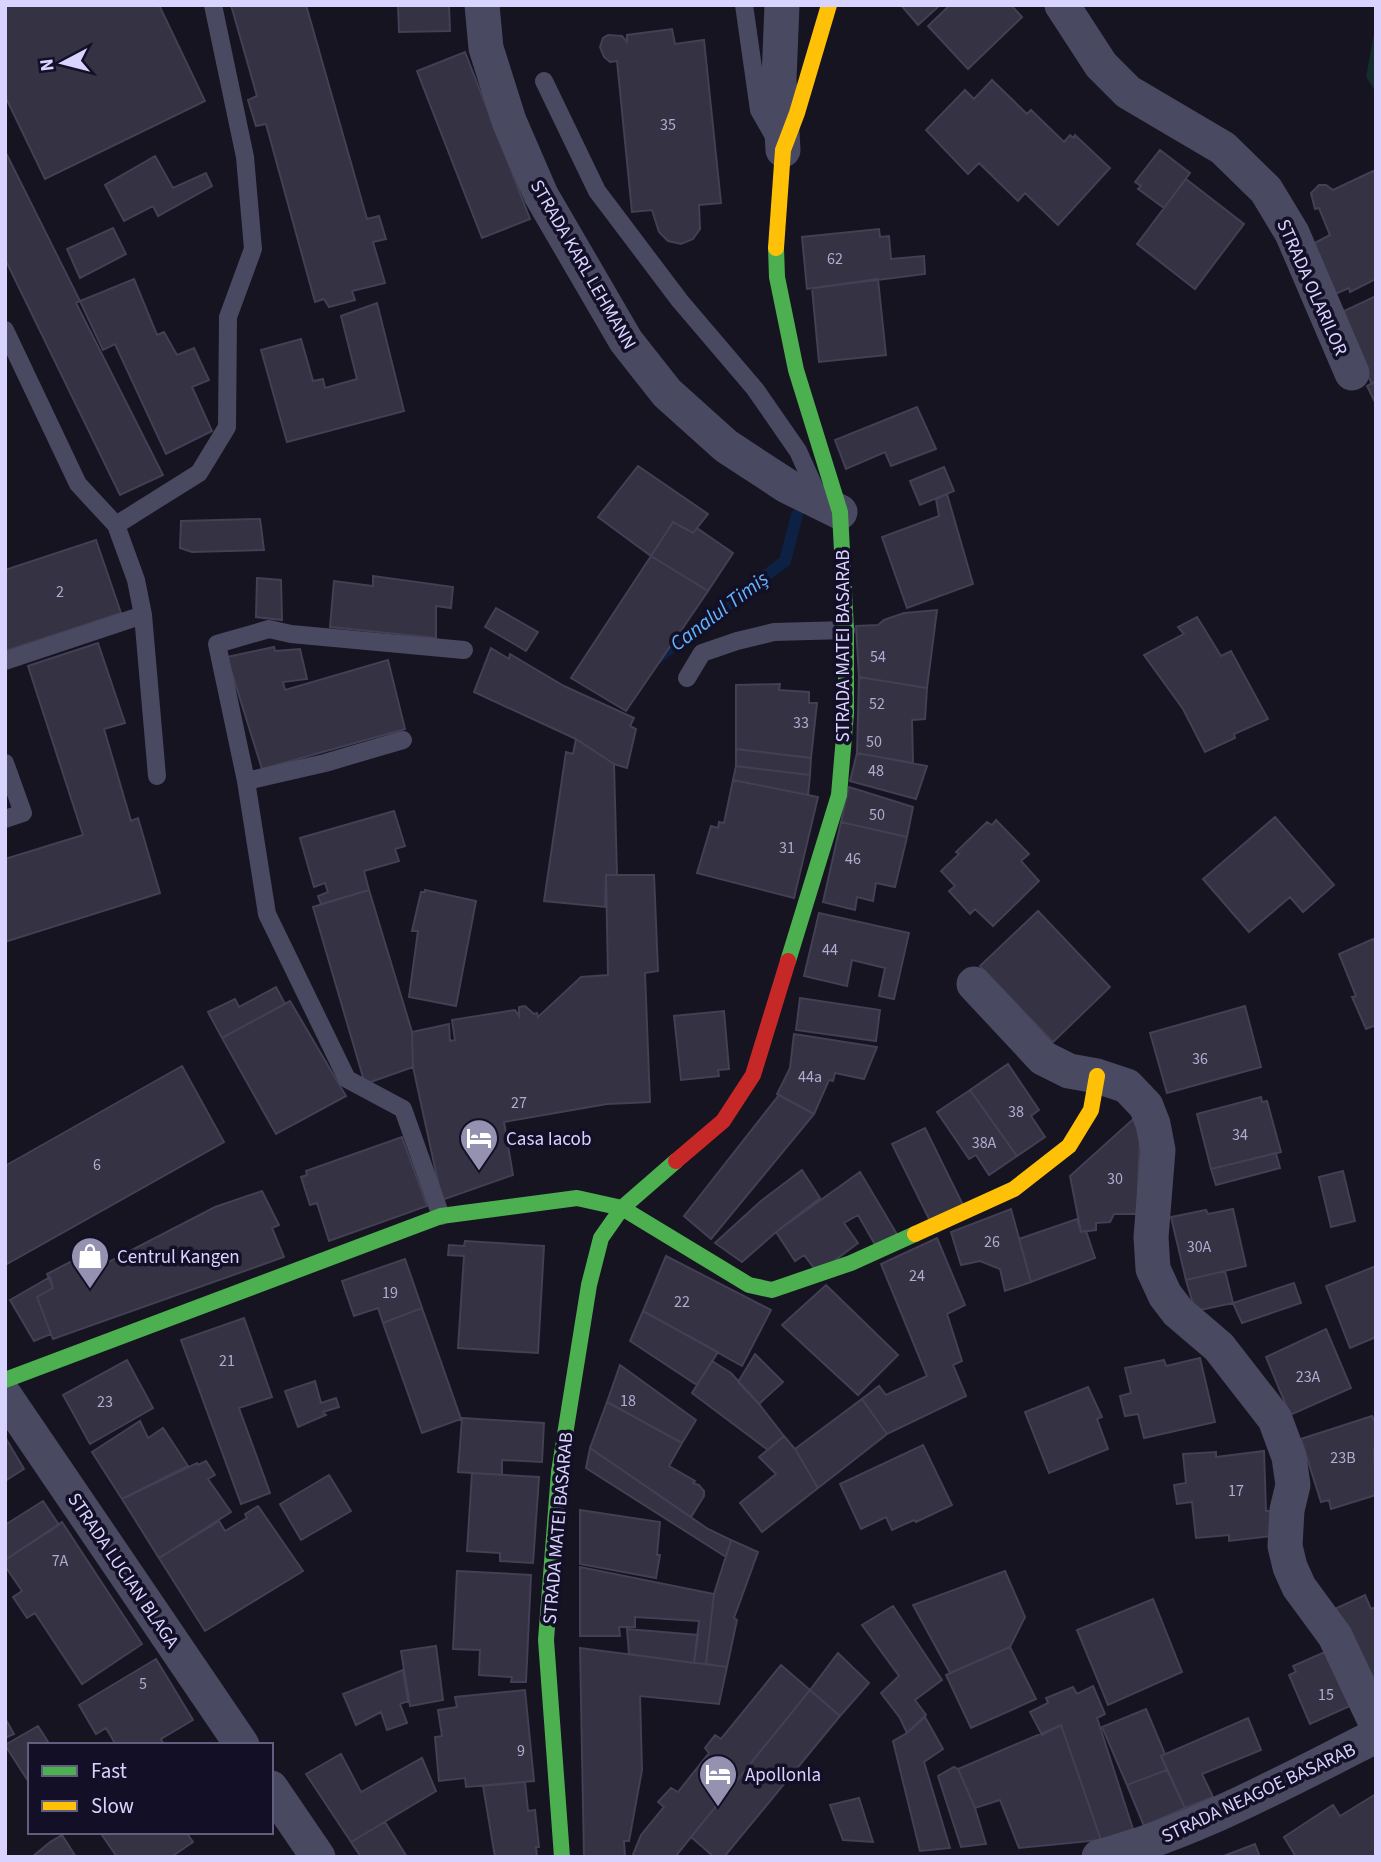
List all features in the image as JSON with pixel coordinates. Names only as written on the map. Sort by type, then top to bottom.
[{"type":"street","name":"STRADA KARL LEHMANN","points":[[482,5],[486,48],[509,121],[541,195],[626,341],[667,393],[726,446],[787,486],[831,507]]},
{"type":"street","name":"STRADA MATEI BASARAB","points":[[562,1857],[546,1640],[559,1472],[589,1285],[601,1238],[622,1208],[723,1121],[753,1075],[839,795],[846,713],[846,630],[831,507],[796,370],[777,277],[775,235],[783,150],[779,79],[782,5]]},
{"type":"street","name":"STRADA MATEI BASARAB","points":[[783,150],[797,113],[829,5]]},
{"type":"street","name":"STRADA OLARILOR","points":[[1062,5],[1101,65],[1128,92],[1223,148],[1266,190],[1292,233],[1352,373]]},
{"type":"street","points":[[974,984],[1043,1058],[1069,1071],[1097,1076],[1127,1086],[1146,1106],[1158,1150],[1151,1237],[1153,1269],[1165,1295],[1178,1312],[1219,1347],[1275,1419],[1289,1457],[1293,1485],[1287,1510],[1285,1546],[1290,1567],[1299,1587],[1335,1636],[1376,1723]]},
{"type":"street","points":[[5,1380],[441,1216],[577,1198],[622,1208],[749,1285],[772,1290],[851,1263],[1014,1189],[1069,1146],[1091,1110],[1097,1076]]},
{"type":"street","name":"STRADA LUCIAN BLAGA","points":[[5,1396],[241,1743]]},
{"type":"street","name":"STRADA NEAGOE BASARAB","points":[[1099,1857],[1143,1845],[1206,1820],[1376,1736]]},
{"type":"street","points":[[273,1791],[318,1857]]},
{"type":"lane","points":[[116,525],[198,473],[227,427],[228,317],[253,249],[245,157],[213,5]]},
{"type":"lane","points":[[744,5],[760,110],[783,150]]},
{"type":"lane","points":[[544,81],[597,191],[681,301],[755,389],[798,451],[831,507]]},
{"type":"lane","points":[[5,330],[78,484],[116,525],[136,580],[143,615],[157,776]]},
{"type":"lane","points":[[5,660],[143,615]]},
{"type":"lane","points":[[441,1216],[403,1109],[347,1079],[267,914],[246,781],[217,644],[269,629],[290,634],[464,650]]},
{"type":"lane","points":[[687,678],[702,653],[737,641],[774,632],[846,630]]},
{"type":"lane","points":[[246,781],[325,763],[403,740]]},
{"type":"lane","points":[[5,763],[23,813],[5,819]]},
{"type":"green space","points":[[1376,5],[1376,92],[1366,77],[1375,28]]},
{"type":"building","points":[[5,5],[159,5],[205,101],[45,179],[5,96]]},
{"type":"building","points":[[231,5],[306,5],[367,219],[379,216],[386,239],[373,242],[385,283],[352,291],[355,300],[329,307],[324,299],[315,302],[266,124],[256,126],[248,100],[257,96]]},
{"type":"building","points":[[398,5],[449,5],[450,31],[399,32]]},
{"type":"building","points":[[901,5],[940,5],[918,25]]},
{"type":"building","points":[[950,5],[1011,5],[1022,17],[968,69],[928,26]]},
{"type":"building","points":[[672,29],[675,44],[704,40],[721,203],[699,205],[700,229],[693,239],[681,244],[668,241],[659,232],[652,210],[632,212],[617,61],[610,62],[604,57],[600,47],[603,38],[608,35],[622,36],[627,42],[627,35]]},
{"type":"building","points":[[465,52],[530,219],[482,238],[417,71]]},
{"type":"building","points":[[992,80],[1027,114],[1031,110],[1064,142],[1070,135],[1074,138],[1075,135],[1110,168],[1058,225],[1025,193],[1018,201],[979,163],[968,174],[926,130],[965,90],[974,99]]},
{"type":"building","points":[[1160,150],[1190,173],[1164,208],[1138,189],[1141,186],[1135,182]]},
{"type":"building","points":[[5,151],[80,301],[76,303],[163,475],[120,495],[5,259]]},
{"type":"building","points":[[155,156],[173,188],[206,173],[212,186],[158,216],[153,206],[124,221],[105,185]]},
{"type":"building","points":[[1373,171],[1376,176],[1376,279],[1350,292],[1349,288],[1333,295],[1309,246],[1330,235],[1319,208],[1315,209],[1311,193],[1319,185],[1326,185],[1333,190]]},
{"type":"building","points":[[1186,179],[1244,224],[1195,289],[1137,244]]},
{"type":"building","points":[[113,228],[126,254],[80,278],[67,249]]},
{"type":"building","points":[[879,229],[880,237],[889,236],[891,259],[924,256],[925,274],[807,289],[802,237]]},
{"type":"building","points":[[134,279],[157,335],[164,332],[177,355],[194,348],[209,380],[192,387],[212,431],[166,454],[115,344],[103,350],[80,301]]},
{"type":"building","points":[[878,279],[886,355],[819,362],[812,288]]},
{"type":"building","points":[[1376,296],[1376,381],[1372,384],[1352,344],[1344,311]]},
{"type":"building","points":[[377,303],[404,411],[287,442],[261,350],[301,339],[313,381],[323,379],[325,388],[357,379],[341,316]]},
{"type":"building","points":[[1376,381],[1376,404],[1367,386]]},
{"type":"building","points":[[917,407],[936,449],[891,466],[885,452],[846,469],[835,440]]},
{"type":"building","points":[[638,466],[708,514],[693,533],[673,522],[651,556],[598,517]]},
{"type":"building","points":[[944,467],[954,491],[920,505],[910,481]]},
{"type":"building","points":[[947,494],[973,584],[907,608],[882,537],[939,516],[936,499]]},
{"type":"building","points":[[260,519],[264,550],[192,552],[180,548],[181,521]]},
{"type":"building","points":[[673,522],[693,533],[697,528],[733,553],[708,591],[651,556]]},
{"type":"building","points":[[96,540],[121,613],[5,651],[5,570]]},
{"type":"building","points":[[651,556],[708,591],[626,711],[571,678]]},
{"type":"building","points":[[373,576],[453,587],[451,608],[436,606],[436,638],[330,627],[334,581],[373,586]]},
{"type":"building","points":[[257,578],[281,580],[282,620],[256,617]]},
{"type":"building","points":[[496,608],[538,632],[526,651],[485,627]]},
{"type":"building","points":[[937,610],[927,688],[859,677],[856,626],[878,625],[904,613]]},
{"type":"building","points":[[1197,617],[1221,656],[1231,651],[1268,719],[1234,734],[1235,738],[1205,752],[1183,709],[1144,655],[1184,634],[1178,627]]},
{"type":"building","points":[[98,643],[125,723],[104,729],[131,821],[138,818],[160,893],[5,942],[5,859],[83,835],[28,666]]},
{"type":"building","points":[[274,647],[275,651],[300,649],[307,679],[283,682],[285,690],[388,660],[405,729],[262,769],[227,657]]},
{"type":"building","points":[[491,648],[509,659],[510,654],[564,686],[634,718],[630,726],[636,729],[627,768],[614,764],[576,739],[474,692]]},
{"type":"building","points":[[859,677],[927,688],[925,719],[912,720],[913,763],[857,753]]},
{"type":"building","points":[[780,684],[779,690],[809,692],[809,703],[817,703],[811,758],[736,749],[736,685]]},
{"type":"building","points":[[576,739],[614,764],[617,875],[606,875],[605,907],[544,901],[566,752],[573,754]]},
{"type":"building","points":[[736,749],[811,758],[810,775],[736,766]]},
{"type":"building","points":[[857,753],[927,766],[916,799],[850,781]]},
{"type":"building","points":[[736,766],[810,775],[808,795],[733,780]]},
{"type":"building","points":[[733,780],[818,797],[794,898],[697,873],[711,826],[718,828],[719,822],[724,823]]},
{"type":"building","points":[[849,787],[913,807],[907,837],[841,822]]},
{"type":"building","points":[[394,811],[405,846],[395,849],[399,861],[364,871],[369,890],[321,904],[318,896],[328,892],[325,883],[314,887],[300,838]]},
{"type":"building","points":[[1275,817],[1334,885],[1303,912],[1290,897],[1249,932],[1203,879]]},
{"type":"building","points":[[996,820],[1029,854],[1021,861],[1039,881],[993,926],[975,909],[970,914],[949,891],[955,886],[941,871],[987,822],[992,825]]},
{"type":"building","points":[[841,822],[907,837],[895,887],[876,883],[873,901],[857,897],[855,910],[823,902]]},
{"type":"building","points":[[606,875],[654,875],[658,971],[645,973],[650,1102],[607,1104],[504,1122],[513,1175],[442,1200],[413,1067],[412,1032],[449,1024],[450,1041],[455,1040],[452,1020],[515,1010],[519,1016],[519,1007],[525,1006],[534,1014],[537,1013],[538,1017],[581,977],[608,975]]},
{"type":"building","points":[[369,890],[412,1032],[413,1067],[365,1084],[313,907]]},
{"type":"building","points":[[425,890],[476,901],[456,1006],[409,997],[418,931],[412,931],[421,892]]},
{"type":"building","points":[[1038,911],[1110,987],[1053,1042],[980,966]]},
{"type":"building","points":[[819,913],[909,933],[894,999],[879,996],[885,968],[852,960],[847,986],[804,976]]},
{"type":"building","points":[[1373,939],[1376,945],[1376,1025],[1366,1029],[1352,997],[1356,996],[1339,954]]},
{"type":"building","points":[[276,987],[285,1004],[222,1038],[208,1012],[235,999],[239,1007]]},
{"type":"building","points":[[800,998],[880,1010],[876,1041],[796,1030]]},
{"type":"building","points":[[290,1001],[346,1096],[276,1134],[222,1038]]},
{"type":"building","points":[[1245,1006],[1261,1067],[1167,1093],[1150,1033]]},
{"type":"building","points":[[724,1011],[729,1069],[718,1070],[719,1076],[681,1080],[674,1016]]},
{"type":"building","points":[[794,1034],[877,1047],[864,1079],[835,1073],[833,1081],[829,1080],[814,1114],[777,1094],[790,1068]]},
{"type":"building","points":[[1008,1064],[1039,1110],[1031,1116],[1045,1137],[1017,1156],[970,1090]]},
{"type":"building","points":[[182,1066],[224,1142],[5,1265],[5,1166]]},
{"type":"building","points":[[970,1090],[1017,1156],[989,1175],[976,1155],[969,1159],[937,1112]]},
{"type":"building","points":[[779,1095],[814,1114],[711,1239],[684,1216]]},
{"type":"building","points":[[1261,1097],[1262,1102],[1267,1101],[1281,1152],[1211,1169],[1197,1114]]},
{"type":"building","points":[[1141,1112],[1137,1214],[1114,1214],[1110,1222],[1096,1223],[1096,1230],[1081,1232],[1070,1176]]},
{"type":"building","points":[[925,1128],[964,1207],[931,1223],[892,1144]]},
{"type":"building","points":[[402,1137],[427,1206],[329,1241],[317,1203],[310,1205],[301,1177],[307,1175],[306,1171]]},
{"type":"building","points":[[1276,1153],[1280,1168],[1216,1185],[1211,1169]]},
{"type":"building","points":[[802,1170],[820,1198],[742,1262],[715,1243],[761,1201]]},
{"type":"building","points":[[1343,1171],[1355,1221],[1331,1227],[1319,1177]]},
{"type":"building","points":[[860,1172],[898,1236],[877,1248],[858,1215],[844,1223],[858,1243],[818,1273],[804,1255],[795,1261],[776,1232]]},
{"type":"building","points":[[262,1191],[279,1225],[272,1228],[284,1257],[53,1339],[37,1297],[53,1288],[47,1274],[95,1249],[103,1265],[215,1207]]},
{"type":"building","points":[[1011,1209],[1031,1282],[1005,1291],[1000,1269],[980,1261],[961,1265],[951,1232]]},
{"type":"building","points":[[1233,1209],[1246,1266],[1186,1280],[1171,1217],[1206,1210],[1208,1214]]},
{"type":"building","points":[[1077,1219],[1081,1232],[1086,1231],[1095,1258],[1031,1282],[1019,1239]]},
{"type":"building","points":[[937,1238],[965,1305],[947,1314],[962,1361],[953,1365],[966,1396],[887,1434],[862,1399],[879,1386],[886,1395],[927,1376],[881,1264]]},
{"type":"building","points":[[465,1241],[544,1246],[538,1353],[458,1348],[464,1256],[448,1255],[449,1245],[464,1246]]},
{"type":"building","points":[[666,1256],[771,1310],[742,1366],[643,1311]]},
{"type":"building","points":[[405,1259],[422,1308],[383,1323],[378,1308],[354,1316],[342,1281]]},
{"type":"building","points":[[1376,1266],[1376,1337],[1350,1348],[1326,1286]]},
{"type":"building","points":[[1225,1271],[1233,1303],[1195,1311],[1186,1280]]},
{"type":"building","points":[[50,1277],[53,1288],[37,1297],[51,1334],[34,1341],[10,1300]]},
{"type":"building","points":[[1294,1283],[1301,1303],[1242,1323],[1233,1303]]},
{"type":"building","points":[[826,1285],[898,1355],[858,1395],[782,1325]]},
{"type":"building","points":[[422,1308],[461,1419],[422,1433],[383,1323]]},
{"type":"building","points":[[643,1311],[718,1352],[697,1385],[630,1341]]},
{"type":"building","points":[[244,1318],[272,1397],[239,1408],[270,1493],[241,1504],[181,1340]]},
{"type":"building","points":[[1326,1329],[1351,1388],[1290,1415],[1266,1357]]},
{"type":"building","points":[[755,1354],[783,1382],[759,1404],[738,1382]]},
{"type":"building","points":[[1200,1358],[1215,1422],[1144,1438],[1138,1414],[1125,1416],[1120,1396],[1131,1393],[1125,1368],[1164,1360],[1166,1366]]},
{"type":"building","points":[[127,1360],[153,1408],[90,1444],[63,1395]]},
{"type":"building","points":[[712,1361],[731,1373],[784,1436],[768,1450],[692,1393]]},
{"type":"building","points":[[620,1365],[696,1420],[682,1443],[607,1402]]},
{"type":"building","points":[[315,1381],[321,1403],[336,1398],[339,1407],[323,1412],[326,1415],[298,1427],[285,1391]]},
{"type":"building","points":[[1088,1387],[1102,1417],[1097,1419],[1108,1449],[1049,1473],[1025,1412]]},
{"type":"building","points":[[862,1399],[887,1434],[818,1488],[795,1449]]},
{"type":"building","points":[[607,1402],[682,1443],[669,1466],[695,1481],[693,1483],[704,1491],[704,1496],[691,1517],[590,1448]]},
{"type":"building","points":[[1372,1416],[1376,1425],[1376,1495],[1331,1509],[1329,1500],[1321,1502],[1301,1439]]},
{"type":"building","points":[[462,1418],[544,1423],[542,1462],[502,1460],[502,1475],[458,1472]]},
{"type":"building","points":[[140,1421],[148,1438],[163,1428],[188,1466],[122,1499],[92,1452]]},
{"type":"building","points":[[784,1436],[818,1488],[762,1532],[740,1503],[776,1474],[759,1457]]},
{"type":"building","points":[[5,1437],[24,1469],[5,1481]]},
{"type":"building","points":[[923,1445],[952,1505],[892,1530],[886,1517],[861,1529],[840,1484]]},
{"type":"building","points":[[590,1448],[708,1529],[731,1540],[726,1557],[586,1468]]},
{"type":"building","points":[[1264,1451],[1266,1511],[1272,1511],[1273,1536],[1229,1541],[1229,1535],[1196,1538],[1192,1502],[1177,1504],[1174,1485],[1186,1483],[1183,1454],[1216,1452],[1216,1457]]},
{"type":"building","points":[[206,1461],[215,1475],[208,1479],[231,1512],[159,1558],[122,1499]]},
{"type":"building","points":[[472,1473],[539,1477],[533,1563],[500,1561],[500,1553],[467,1551]]},
{"type":"building","points":[[329,1475],[351,1511],[301,1540],[280,1504]]},
{"type":"building","points":[[43,1501],[59,1525],[5,1560],[5,1525]]},
{"type":"building","points":[[258,1506],[303,1571],[205,1631],[159,1558],[219,1521],[225,1531],[247,1518],[245,1514]]},
{"type":"building","points":[[580,1510],[660,1522],[657,1555],[660,1555],[656,1578],[580,1564]]},
{"type":"building","points":[[62,1522],[142,1644],[82,1684],[35,1613],[27,1618],[13,1597],[22,1591],[5,1566],[5,1560]]},
{"type":"building","points":[[731,1540],[758,1552],[734,1618],[737,1620],[727,1667],[706,1664],[714,1594]]},
{"type":"building","points":[[580,1567],[714,1594],[706,1664],[694,1663],[699,1621],[635,1617],[635,1627],[619,1627],[620,1636],[580,1636]]},
{"type":"building","points":[[457,1571],[531,1575],[526,1682],[511,1682],[512,1677],[479,1675],[480,1650],[453,1649]]},
{"type":"building","points":[[1005,1571],[1025,1617],[1010,1647],[950,1673],[913,1605]]},
{"type":"building","points":[[1365,1595],[1371,1609],[1376,1607],[1376,1695],[1326,1613]]},
{"type":"building","points":[[1153,1599],[1182,1672],[1108,1705],[1077,1630]]},
{"type":"building","points":[[893,1606],[942,1680],[915,1700],[926,1715],[907,1733],[900,1718],[881,1693],[899,1676],[862,1625]]},
{"type":"building","points":[[627,1629],[698,1635],[694,1663],[629,1654]]},
{"type":"building","points":[[436,1646],[443,1700],[410,1706],[401,1651]]},
{"type":"building","points":[[1010,1647],[1036,1699],[971,1728],[946,1675]]},
{"type":"building","points":[[580,1648],[727,1667],[719,1704],[640,1696],[642,1770],[629,1841],[624,1841],[625,1857],[584,1857]]},
{"type":"building","points":[[1327,1651],[1352,1705],[1310,1724],[1289,1675],[1296,1672],[1293,1666]]},
{"type":"building","points":[[838,1653],[869,1683],[840,1716],[810,1690]]},
{"type":"building","points":[[156,1659],[193,1720],[161,1739],[163,1743],[115,1743],[106,1728],[96,1734],[79,1705]]},
{"type":"building","points":[[781,1665],[810,1690],[675,1857],[632,1857],[641,1835],[664,1807],[658,1802],[671,1788],[678,1792],[709,1753],[705,1748],[715,1735],[721,1739]]},
{"type":"building","points":[[403,1670],[408,1701],[400,1704],[407,1723],[387,1730],[381,1712],[356,1725],[343,1694]]},
{"type":"building","points":[[1093,1686],[1105,1714],[1097,1718],[1133,1829],[1101,1840],[1061,1725],[1042,1735],[1030,1712],[1048,1703],[1046,1698],[1073,1687],[1077,1694]]},
{"type":"building","points":[[525,1690],[534,1781],[466,1787],[465,1778],[439,1781],[435,1737],[442,1736],[438,1710],[457,1707],[455,1697]]},
{"type":"building","points":[[810,1690],[840,1716],[724,1857],[714,1857],[691,1837]]},
{"type":"building","points":[[1146,1709],[1165,1754],[1161,1756],[1167,1770],[1127,1785],[1102,1727]]},
{"type":"building","points":[[925,1717],[943,1749],[924,1762],[950,1848],[920,1851],[893,1741]]},
{"type":"building","points":[[5,1718],[14,1734],[5,1738]]},
{"type":"building","points":[[1248,1718],[1261,1750],[1202,1774],[1213,1797],[1185,1808],[1161,1756]]},
{"type":"building","points":[[1061,1725],[1101,1840],[1019,1848],[1000,1800],[975,1808],[958,1769]]},
{"type":"building","points":[[38,1726],[49,1743],[28,1743],[28,1781],[5,1745]]},
{"type":"building","points":[[341,1754],[361,1792],[422,1758],[436,1791],[351,1842],[306,1774]]},
{"type":"building","points":[[954,1767],[958,1769],[975,1808],[986,1844],[961,1847],[938,1776]]},
{"type":"building","points":[[1167,1770],[1185,1808],[1144,1826],[1127,1785]]},
{"type":"building","points":[[525,1782],[528,1811],[535,1810],[539,1847],[536,1847],[537,1857],[495,1857],[483,1786]]},
{"type":"building","points":[[1376,1794],[1376,1857],[1296,1857],[1284,1837],[1333,1805],[1340,1816]]},
{"type":"building","points":[[859,1798],[873,1842],[843,1840],[830,1805]]},
{"type":"building","points":[[385,1822],[407,1857],[361,1857],[351,1842]]},
{"type":"building","points":[[101,1834],[187,1834],[193,1842],[171,1857],[117,1857]]},
{"type":"building","points":[[62,1835],[76,1857],[32,1857],[50,1842]]},
{"type":"building","points":[[1255,1844],[1260,1857],[1221,1857]]},
{"type":"waterway","name":"Canalul Timiș","points":[[656,659],[785,561],[797,515]]},
{"type":"traffic: fast","points":[[776,248],[777,277],[796,370],[840,512],[846,630],[846,713],[839,795],[788,961]]},
{"type":"traffic: fast","points":[[562,1857],[546,1640],[559,1472],[589,1285],[601,1238],[622,1208],[676,1161]]},
{"type":"traffic: fast","points":[[5,1380],[441,1216],[577,1198],[622,1208],[749,1285],[772,1290],[851,1263],[915,1234]]},
{"type":"traffic: slow","points":[[776,248],[783,150],[797,113],[829,5]]},
{"type":"traffic: slow","points":[[915,1234],[1014,1189],[1069,1146],[1091,1110],[1097,1076]]},
{"type":"traffic: jam","points":[[676,1161],[723,1121],[753,1075],[788,961]]},
{"type":"place","name":"Casa Iacob","points":[[479,1172]]},
{"type":"place","name":"Centrul Kangen","points":[[90,1290]]},
{"type":"place","name":"Apollonla","points":[[718,1808]]}]
